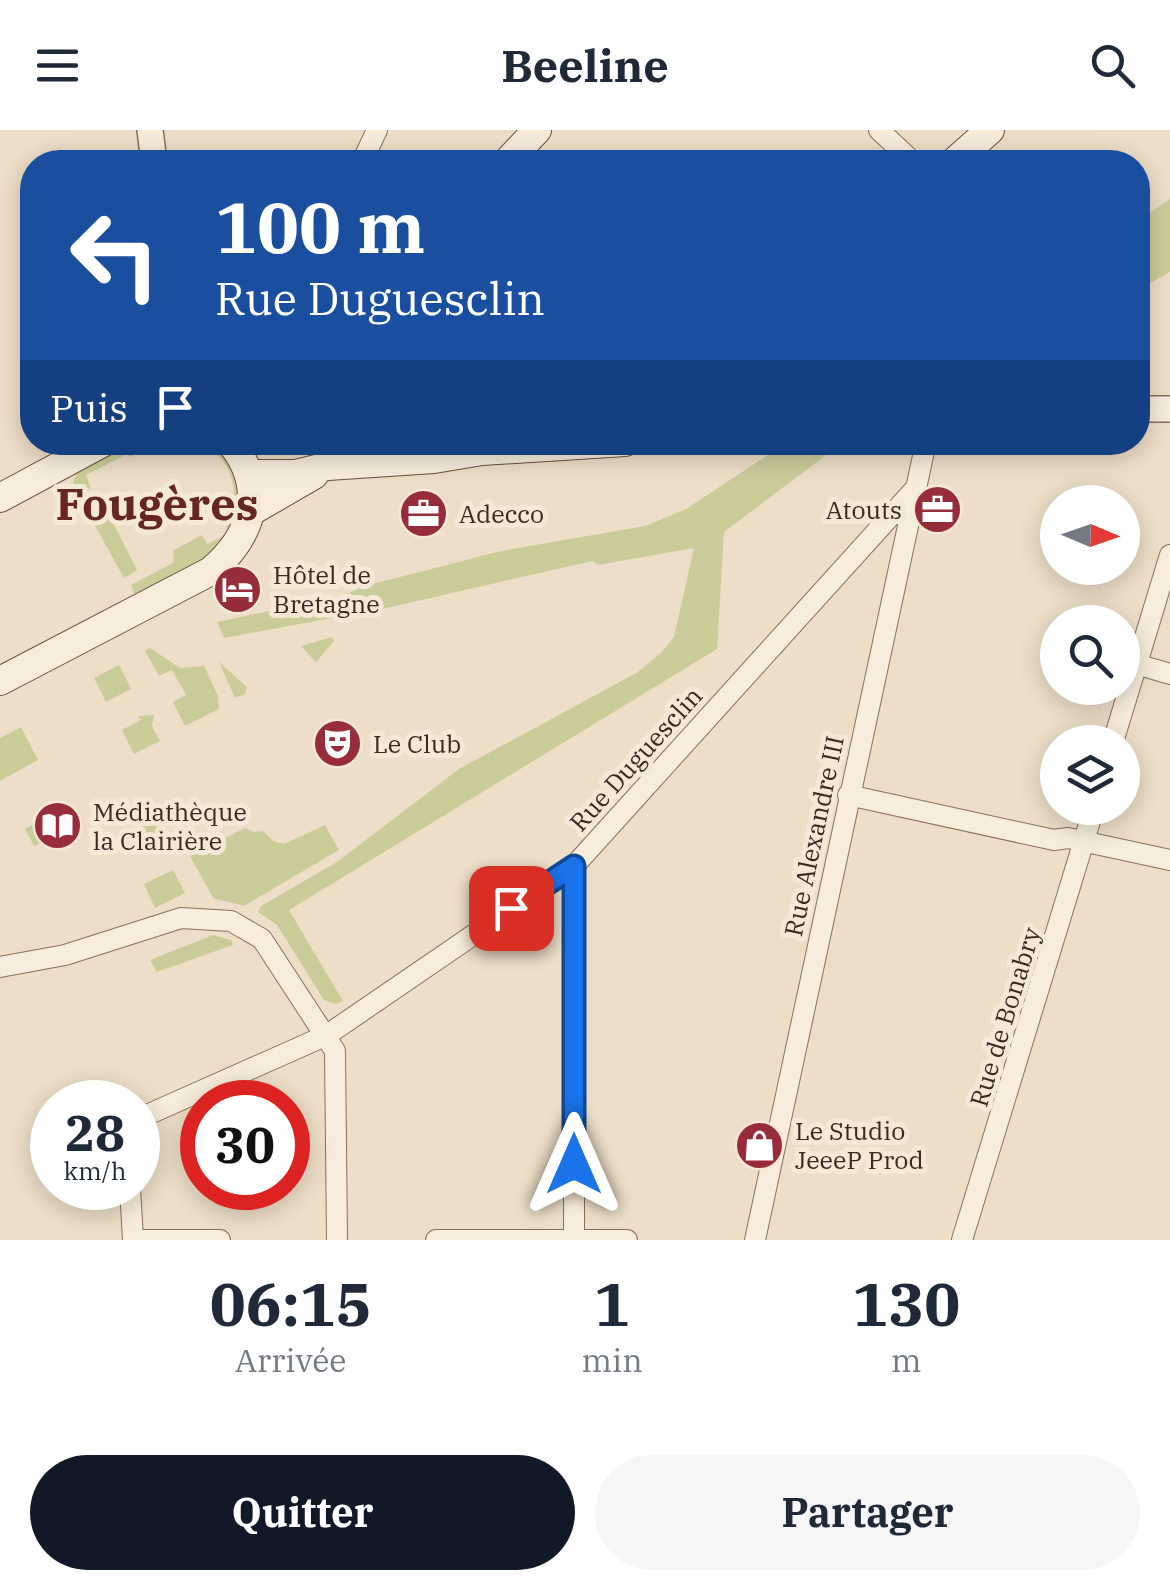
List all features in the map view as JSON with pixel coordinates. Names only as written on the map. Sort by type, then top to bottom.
[{"type":"main road","points":[[518,150],[537,130]]},
{"type":"main road","points":[[532,150],[550,130]]},
{"type":"main road","points":[[968,150],[990,130]]},
{"type":"main road","points":[[0,498],[80,455]]},
{"type":"main road","points":[[0,681],[212,571],[229,556],[240,541],[250,512],[241,455]]},
{"type":"main road","points":[[246,455],[295,474],[328,466],[455,455]]},
{"type":"main road","points":[[250,512],[328,466]]},
{"type":"street","points":[[879,130],[901,150]]},
{"type":"street","name":"Rue Alexandre III","points":[[755,1240],[923,455]]},
{"type":"street","name":"Rue Duguesclin","points":[[160,1106],[326,1035],[574,866],[915,489]]},
{"type":"street","points":[[1140,651],[1170,555]]},
{"type":"street","points":[[1140,665],[1170,674]]},
{"type":"street","points":[[848,795],[1054,840],[1068,838],[1170,860]]},
{"type":"street","name":"Rue de Bonabry","points":[[962,1240],[1089,825]]},
{"type":"street","points":[[574,866],[574,1239]]},
{"type":"street","points":[[0,967],[66,955],[182,918],[231,921],[262,938],[326,1035],[338,1062],[337,1240]]},
{"type":"street","points":[[131,1210],[133,1240],[220,1240]]},
{"type":"street","points":[[436,1240],[627,1240]]},
{"type":"green space","points":[[1170,199],[1170,272],[1150,283],[1150,213]]},
{"type":"green space","points":[[125,455],[86,475],[91,488],[70,496],[76,475],[96,457]]},
{"type":"green space","points":[[224,455],[236,468],[242,518],[209,561],[137,599],[131,585],[173,563],[174,550],[202,535],[207,544],[230,533],[226,527],[234,489],[219,456]]},
{"type":"green space","points":[[768,455],[826,455],[724,532],[717,649],[289,910],[343,1001],[335,1004],[324,1000],[277,925],[258,912],[261,906],[337,862],[459,769],[638,672],[674,637],[694,548],[598,565],[592,561],[391,607],[224,638],[217,622],[341,596],[365,586],[501,551],[645,526],[686,509]]},
{"type":"green space","points":[[102,501],[137,570],[124,578],[88,513],[68,510]]},
{"type":"green space","points":[[332,637],[334,641],[316,662],[301,646]]},
{"type":"green space","points":[[150,648],[180,668],[204,666],[218,696],[219,709],[185,726],[173,702],[186,695],[172,670],[159,676],[145,651]]},
{"type":"green space","points":[[219,662],[247,687],[245,694],[235,698]]},
{"type":"green space","points":[[119,665],[131,689],[106,702],[94,678]]},
{"type":"green space","points":[[154,715],[152,726],[160,741],[134,754],[122,730],[141,720],[138,716]]},
{"type":"green space","points":[[21,727],[38,760],[0,781],[0,738]]},
{"type":"green space","points":[[141,808],[152,812],[157,829],[172,841],[157,839],[141,829]]},
{"type":"green space","points":[[63,809],[72,826],[34,846],[25,829]]},
{"type":"green space","points":[[325,825],[339,850],[244,906],[213,898],[190,856],[245,828],[263,831],[273,841],[284,844]]},
{"type":"green space","points":[[173,870],[185,893],[155,908],[144,884]]},
{"type":"green space","points":[[213,935],[231,940],[233,945],[157,972],[150,960]]},
{"type":"place","name":"Atouts","points":[[937,510]]},
{"type":"place","name":"Adecco","points":[[424,514]]},
{"type":"place","name":"Hôtel de Bretagne","points":[[238,589]]},
{"type":"place","name":"Le Club","points":[[338,744]]},
{"type":"place","name":"Médiathèque la Clairière","points":[[58,826]]},
{"type":"place","name":"Le Studio JeeeP Prod","points":[[760,1145]]},
{"type":"district","name":"Fougères","points":[[157,504]]},
{"type":"route","points":[[511,908],[574,866],[574,1164]]}]
